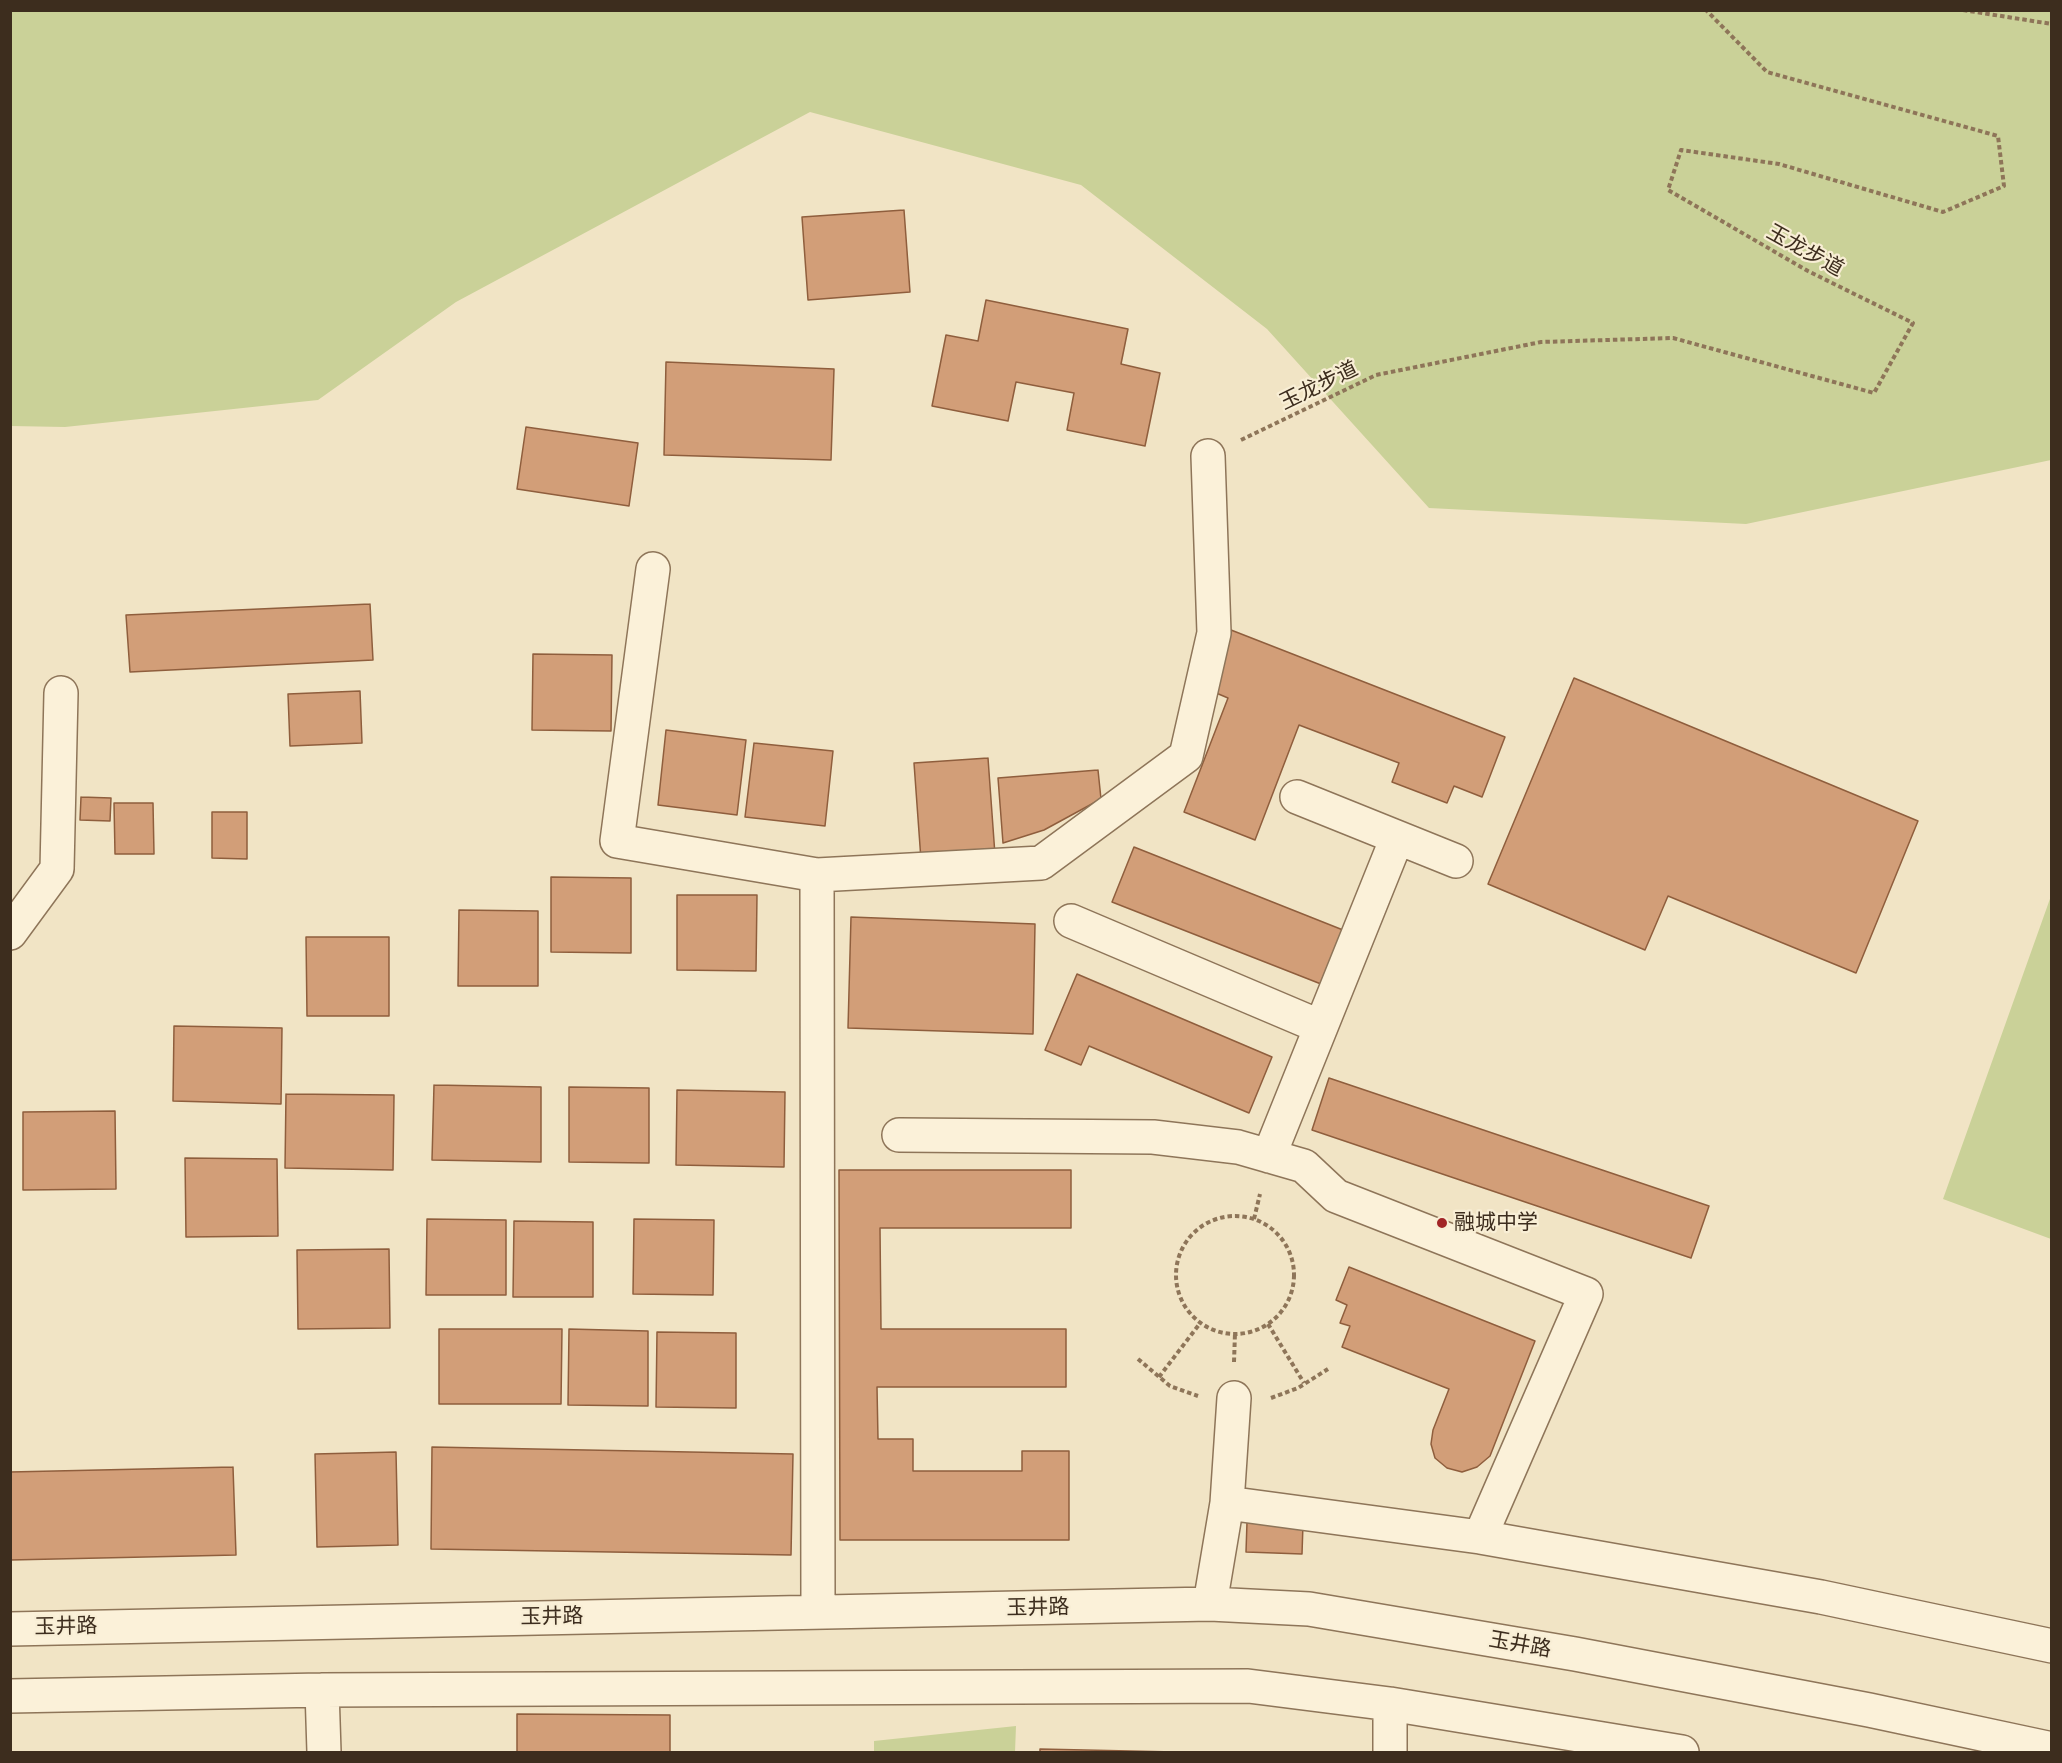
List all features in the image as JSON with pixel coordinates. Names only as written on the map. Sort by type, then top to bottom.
[{"type":"street","points":[[653,569],[617,841],[817,875],[1041,863],[1186,756],[1214,633],[1208,456]]},
{"type":"street","points":[[10,933],[57,868],[61,693]]},
{"type":"street","points":[[1297,797],[1456,861]]},
{"type":"street","points":[[1269,1156],[1397,838]]},
{"type":"street","points":[[817,875],[818,1612]]},
{"type":"street","points":[[1071,921],[1322,1027]]},
{"type":"street","points":[[899,1135],[1153,1137],[1238,1147],[1304,1167],[1336,1196],[1586,1293],[1480,1537]]},
{"type":"street","points":[[1210,1605],[1227,1503],[1234,1398]]},
{"type":"street","points":[[1227,1503],[1480,1537],[1821,1597],[2052,1646]]},
{"type":"street","name":"玉井路","points":[[10,1629],[1210,1605],[1309,1609],[1575,1654],[1869,1710],[2052,1749]]},
{"type":"street","points":[[10,1696],[321,1690],[1248,1686],[1390,1704],[1682,1752]]},
{"type":"street","points":[[321,1690],[324,1752]]},
{"type":"street","points":[[1390,1704],[1390,1752]]},
{"type":"path","name":"玉龙步道","points":[[1208,456],[1376,375],[1541,342],[1673,338],[1874,393],[1913,323],[1808,271],[1668,190],[1680,150],[1779,164],[1943,212],[2004,186],[1998,136],[1767,72],[1706,10]]},
{"type":"path","points":[[1963,10],[2052,24]]},
{"type":"path","points":[[1231,1216],[1249,1217],[1268,1226],[1283,1239],[1292,1258],[1294,1278],[1290,1298],[1279,1315],[1268,1324],[1243,1334],[1224,1333],[1201,1322],[1181,1300],[1176,1281],[1177,1262],[1184,1244],[1196,1230],[1212,1220],[1231,1216]]},
{"type":"path","points":[[1159,1377],[1201,1322]]},
{"type":"path","points":[[1268,1324],[1304,1383]]},
{"type":"green space","points":[[11,10],[2051,11],[2051,460],[1746,524],[1429,508],[1267,329],[1081,185],[810,112],[456,302],[318,400],[65,427],[11,426]]},
{"type":"green space","points":[[2051,896],[2051,1239],[1943,1199]]},
{"type":"green space","points":[[1016,1726],[1015,1752],[874,1752],[874,1741]]},
{"type":"building","points":[[904,210],[910,292],[808,300],[802,217]]},
{"type":"building","points":[[986,300],[1128,329],[1121,364],[1160,373],[1145,446],[1067,430],[1074,393],[1016,382],[1008,421],[932,406],[946,335],[978,341]]},
{"type":"building","points":[[666,362],[834,369],[831,460],[664,455]]},
{"type":"building","points":[[526,427],[638,443],[629,506],[517,489]]},
{"type":"building","points":[[370,604],[373,660],[130,672],[126,615]]},
{"type":"building","points":[[1231,630],[1505,737],[1482,797],[1454,786],[1447,803],[1392,782],[1399,763],[1299,725],[1255,840],[1184,812],[1228,698],[1209,690]]},
{"type":"building","points":[[533,654],[612,655],[611,731],[532,730]]},
{"type":"building","points":[[1574,678],[1918,821],[1856,973],[1668,896],[1645,950],[1488,884]]},
{"type":"building","points":[[360,691],[362,743],[290,746],[288,694]]},
{"type":"building","points":[[666,730],[746,740],[737,815],[658,805]]},
{"type":"building","points":[[754,743],[833,751],[825,826],[745,817]]},
{"type":"building","points":[[988,758],[995,855],[921,860],[914,763]]},
{"type":"building","points":[[1098,770],[1101,799],[1044,830],[1003,843],[998,778]]},
{"type":"building","points":[[81,797],[111,798],[110,821],[80,820]]},
{"type":"building","points":[[114,803],[153,803],[154,854],[115,854]]},
{"type":"building","points":[[212,812],[247,812],[247,859],[212,858]]},
{"type":"building","points":[[1134,847],[1343,930],[1321,984],[1112,902]]},
{"type":"building","points":[[551,877],[631,878],[631,953],[551,952]]},
{"type":"building","points":[[677,895],[757,895],[756,971],[677,970]]},
{"type":"building","points":[[459,910],[538,911],[538,986],[458,986]]},
{"type":"building","points":[[851,917],[1035,924],[1033,1034],[848,1028]]},
{"type":"building","points":[[306,937],[389,937],[389,1016],[307,1016]]},
{"type":"building","points":[[1077,974],[1272,1057],[1249,1113],[1089,1046],[1081,1065],[1045,1050]]},
{"type":"building","points":[[174,1026],[282,1028],[281,1104],[173,1101]]},
{"type":"building","points":[[1329,1078],[1709,1206],[1691,1258],[1312,1130]]},
{"type":"building","points":[[434,1085],[541,1087],[541,1162],[432,1160]]},
{"type":"building","points":[[569,1087],[649,1088],[649,1163],[569,1162]]},
{"type":"building","points":[[677,1090],[785,1092],[784,1167],[676,1165]]},
{"type":"building","points":[[286,1094],[394,1095],[393,1170],[285,1168]]},
{"type":"building","points":[[115,1111],[116,1189],[23,1190],[23,1112]]},
{"type":"building","points":[[185,1158],[277,1159],[278,1236],[186,1237]]},
{"type":"building","points":[[839,1170],[1071,1170],[1071,1228],[880,1228],[881,1329],[1066,1329],[1066,1387],[877,1387],[878,1439],[913,1439],[913,1471],[1022,1471],[1022,1451],[1069,1451],[1069,1540],[840,1540]]},
{"type":"building","points":[[427,1219],[506,1220],[506,1295],[426,1295]]},
{"type":"building","points":[[634,1219],[714,1220],[713,1295],[633,1294]]},
{"type":"building","points":[[514,1221],[593,1222],[593,1297],[513,1297]]},
{"type":"building","points":[[389,1249],[390,1328],[298,1329],[297,1250]]},
{"type":"building","points":[[1349,1267],[1535,1341],[1490,1456],[1477,1467],[1462,1472],[1447,1468],[1435,1458],[1431,1444],[1433,1430],[1449,1389],[1342,1347],[1350,1326],[1340,1323],[1347,1305],[1336,1300]]},
{"type":"building","points":[[439,1329],[562,1329],[561,1404],[439,1404]]},
{"type":"building","points":[[569,1329],[648,1331],[648,1406],[568,1405]]},
{"type":"building","points":[[657,1332],[736,1333],[736,1408],[656,1407]]},
{"type":"building","points":[[432,1447],[793,1454],[791,1555],[431,1549]]},
{"type":"building","points":[[396,1452],[398,1545],[317,1547],[315,1454]]},
{"type":"building","points":[[233,1467],[236,1555],[10,1560],[10,1472]]},
{"type":"building","points":[[1247,1522],[1303,1524],[1302,1554],[1246,1552]]},
{"type":"building","points":[[517,1714],[670,1715],[670,1752],[517,1752]]},
{"type":"building","points":[[1040,1749],[1175,1752],[1040,1752]]},
{"type":"place","name":"融城中学","points":[[1442,1223]]}]
